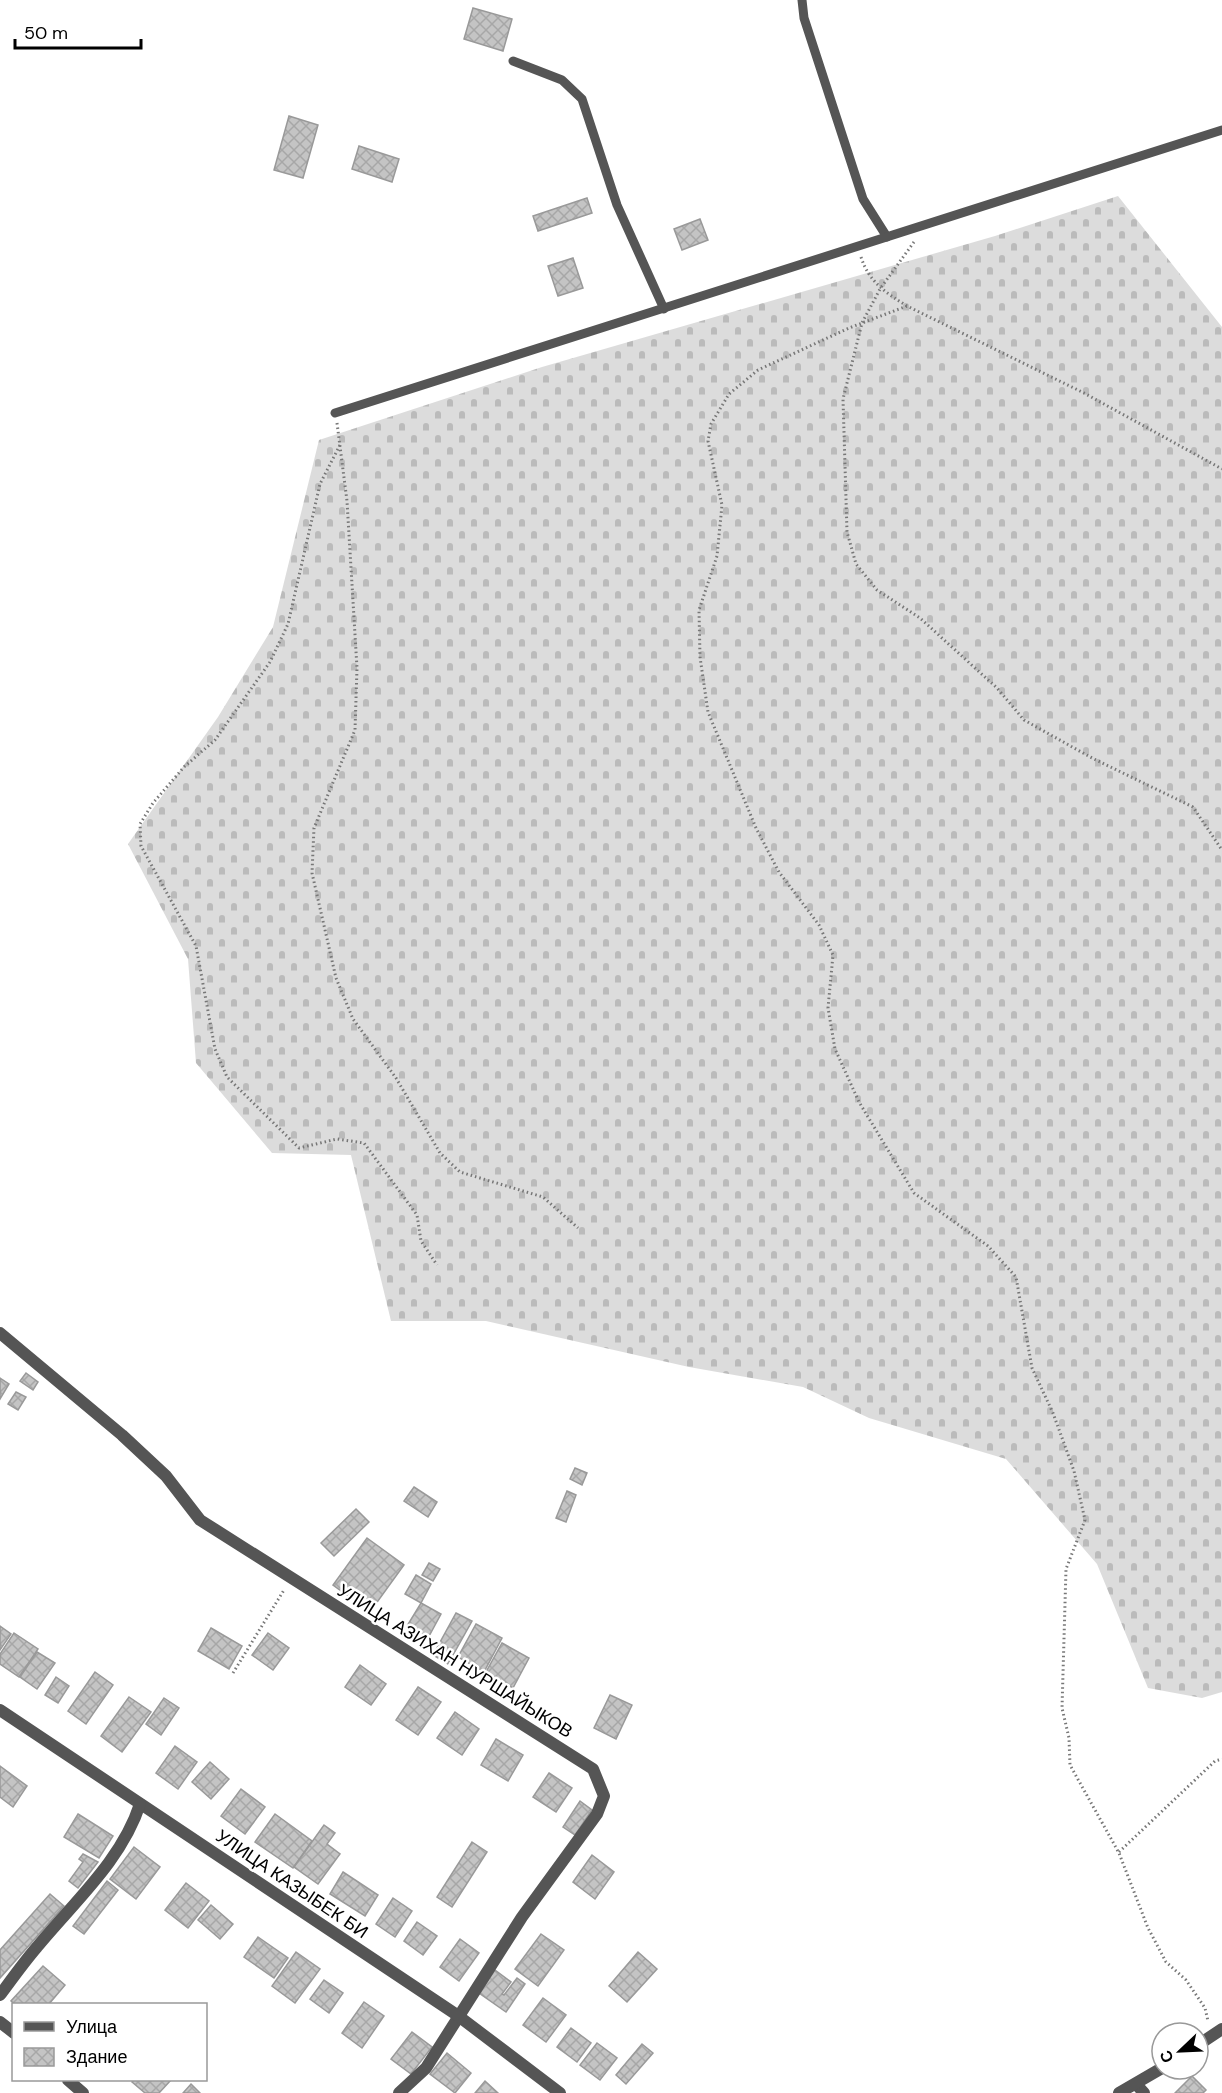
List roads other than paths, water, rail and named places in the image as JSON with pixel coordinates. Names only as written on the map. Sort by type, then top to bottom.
[{"type":"street","name":"УЛИЦА АЗИХАН НУРШАЙЫКОВ","points":[[0,1333],[122,1435],[166,1476],[200,1520],[593,1769],[604,1796],[597,1814],[522,1917],[457,2015],[426,2068],[399,2093]]},
{"type":"street","name":"УЛИЦА КАЗЫБЕК БИ","points":[[0,1710],[457,2015],[560,2093]]},
{"type":"street","points":[[0,1995],[37,1947],[91,1887],[133,1826],[140,1804]]},
{"type":"street","points":[[0,2022],[12,2031]]},
{"type":"street","points":[[70,2081],[84,2093]]},
{"type":"street","points":[[1119,2093],[1140,2088]]},
{"type":"lane","points":[[802,0],[804,18],[863,199],[887,237]]},
{"type":"lane","points":[[513,61],[562,80],[582,99],[617,205],[664,309]]},
{"type":"lane","points":[[335,413],[1222,130]]}]
